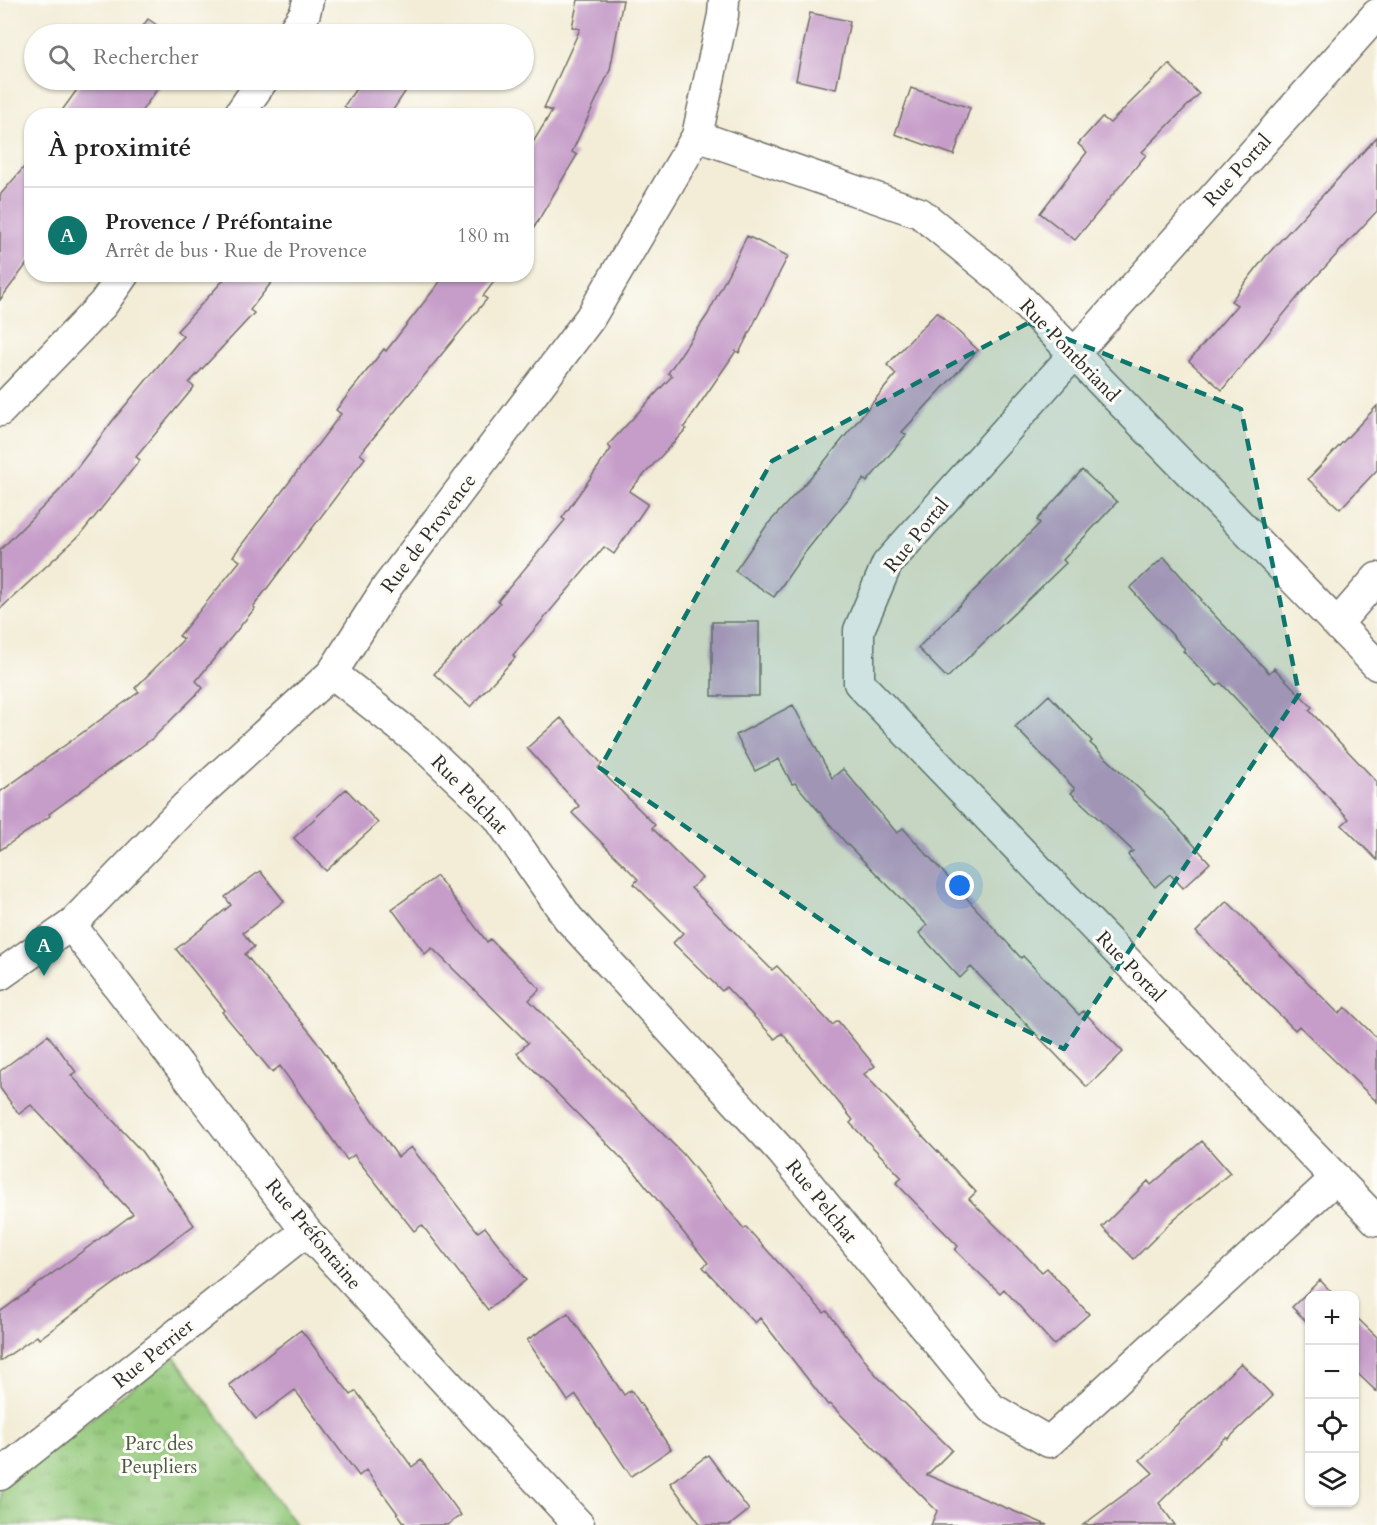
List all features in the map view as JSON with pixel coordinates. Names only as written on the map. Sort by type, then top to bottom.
[{"type":"street","points":[[298,24],[305,13],[308,0]]},
{"type":"street","name":"Rue de Provence","points":[[0,975],[71,925],[186,806],[332,673],[387,587],[590,318],[697,136],[723,15],[724,0]]},
{"type":"street","name":"Rue Portal","points":[[1377,14],[887,564],[859,630],[859,683],[1377,1221]]},
{"type":"street","points":[[244,108],[256,90]]},
{"type":"street","name":"Rue Pontbriand","points":[[697,136],[920,213],[1000,278],[1377,665]]},
{"type":"street","points":[[0,411],[103,304],[118,282]]},
{"type":"street","points":[[1337,624],[1377,578]]},
{"type":"street","name":"Rue Pelchat","points":[[332,673],[418,741],[497,816],[568,918],[782,1152],[991,1408],[1049,1442],[1336,1178]]},
{"type":"street","name":"Rue Préfontaine","points":[[71,925],[306,1231],[579,1525]]},
{"type":"street","name":"Rue Perrier","points":[[0,1475],[306,1231]]},
{"type":"highlighted area","points":[[1028,323],[1241,409],[1299,694],[1064,1049],[874,956],[600,768],[772,461]]},
{"type":"green space","name":"Parc des Peupliers","points":[[174,1356],[296,1525],[0,1525],[0,1488]]},
{"type":"building","points":[[578,0],[623,0],[610,70],[572,152],[577,155],[534,228],[534,141],[552,111],[544,108],[580,29],[572,27]]},
{"type":"building","points":[[810,13],[850,21],[836,89],[796,80]]},
{"type":"building","points":[[148,19],[155,24],[144,24]]},
{"type":"building","points":[[1169,64],[1199,94],[1142,152],[1146,155],[1075,240],[1040,213],[1087,152],[1078,144],[1102,117],[1110,123]]},
{"type":"building","points":[[911,88],[970,108],[954,155],[895,134]]},
{"type":"building","points":[[77,90],[157,90],[144,108],[64,108]]},
{"type":"building","points":[[355,90],[406,90],[394,108],[347,108],[344,106]]},
{"type":"building","points":[[1377,137],[1377,211],[1301,293],[1222,390],[1189,361],[1237,305],[1231,301],[1265,257]]},
{"type":"building","points":[[24,167],[24,268],[0,300],[0,195]]},
{"type":"building","points":[[747,236],[788,256],[739,353],[736,351],[684,427],[686,429],[629,491],[648,504],[614,554],[604,547],[513,655],[515,658],[470,707],[434,674],[500,603],[498,601],[565,520],[562,518],[611,449],[608,445],[672,376],[668,373],[708,314]]},
{"type":"building","points":[[222,282],[272,282],[250,310],[254,313],[189,383],[194,387],[136,457],[140,460],[81,534],[0,609],[0,550],[61,489],[114,419],[183,336],[177,331]]},
{"type":"building","points":[[440,282],[494,282],[483,296],[487,299],[360,454],[365,458],[253,607],[255,608],[196,681],[203,688],[153,738],[49,814],[50,816],[0,850],[0,792],[139,692],[135,688],[184,639],[179,636],[240,561],[233,556],[341,414],[336,410],[384,349],[386,351]]},
{"type":"building","points":[[937,312],[978,350],[902,432],[906,435],[867,482],[864,479],[803,555],[774,597],[735,571],[767,525],[819,468],[896,374],[887,365]]},
{"type":"building","points":[[1377,406],[1377,470],[1340,509],[1308,479]]},
{"type":"building","points":[[1082,470],[1117,502],[1063,560],[1066,563],[947,678],[918,648],[1040,523],[1037,520]]},
{"type":"building","points":[[1164,557],[1201,601],[1269,673],[1274,668],[1312,707],[1309,710],[1377,782],[1377,860],[1342,825],[1349,819],[1221,683],[1217,686],[1183,651],[1185,649],[1130,588]]},
{"type":"building","points":[[712,622],[759,622],[759,696],[712,696]]},
{"type":"building","points":[[1049,695],[1092,741],[1090,743],[1166,814],[1210,863],[1183,888],[1170,874],[1155,887],[1128,855],[1133,851],[1071,793],[1075,789],[1015,727]]},
{"type":"building","points":[[793,705],[832,778],[843,769],[897,833],[903,828],[1021,958],[1023,956],[1079,1015],[1083,1011],[1123,1052],[1087,1087],[971,967],[960,978],[919,933],[927,925],[844,841],[795,783],[792,784],[779,759],[755,771],[736,735]]},
{"type":"building","points":[[561,718],[602,764],[598,768],[655,825],[652,828],[702,878],[691,888],[772,970],[777,966],[832,1025],[838,1021],[875,1066],[864,1074],[976,1192],[969,1199],[1042,1272],[1047,1268],[1089,1314],[1054,1345],[1004,1289],[1000,1293],[955,1250],[958,1246],[896,1183],[902,1178],[850,1123],[853,1120],[782,1033],[775,1039],[726,987],[722,991],[673,943],[683,933],[634,884],[638,879],[572,813],[579,806],[527,748]]},
{"type":"building","points":[[346,789],[378,823],[326,871],[294,838]]},
{"type":"building","points":[[260,871],[284,901],[243,933],[254,947],[245,954],[313,1036],[398,1157],[411,1147],[478,1232],[485,1227],[526,1280],[488,1310],[422,1225],[414,1231],[354,1155],[347,1160],[280,1066],[272,1072],[222,1012],[225,1010],[176,949],[231,905],[225,897]]},
{"type":"building","points":[[437,876],[487,942],[490,939],[540,989],[529,1000],[683,1154],[744,1229],[746,1227],[824,1313],[827,1311],[877,1376],[952,1450],[927,1475],[1047,1525],[931,1525],[937,1511],[830,1404],[828,1405],[760,1318],[755,1323],[703,1267],[708,1263],[634,1171],[517,1053],[528,1043],[432,948],[425,954],[392,909]]},
{"type":"building","points":[[1227,901],[1339,1014],[1345,1007],[1377,1038],[1377,1102],[1299,1026],[1295,1030],[1196,932]]},
{"type":"building","points":[[48,1035],[76,1072],[71,1075],[142,1152],[194,1225],[39,1339],[37,1336],[0,1361],[0,1312],[133,1214],[31,1105],[19,1114],[0,1088],[0,1071]]},
{"type":"building","points":[[1202,1141],[1230,1173],[1174,1219],[1134,1259],[1102,1227],[1148,1181],[1151,1185]]},
{"type":"building","points":[[1320,1280],[1330,1291],[1309,1291]]},
{"type":"building","points":[[1305,1294],[1305,1320],[1292,1307]]},
{"type":"building","points":[[568,1313],[624,1395],[631,1390],[671,1449],[631,1476],[576,1395],[568,1401],[527,1340]]},
{"type":"building","points":[[1359,1320],[1377,1337],[1377,1392],[1359,1375]]},
{"type":"building","points":[[301,1330],[351,1395],[356,1391],[412,1467],[421,1460],[461,1515],[447,1525],[406,1525],[366,1470],[359,1476],[295,1390],[256,1419],[229,1385]]},
{"type":"building","points":[[1241,1363],[1273,1396],[1228,1439],[1226,1437],[1159,1503],[1175,1525],[1083,1525],[1153,1473],[1140,1460]]},
{"type":"building","points":[[708,1455],[749,1510],[730,1525],[701,1525],[670,1483]]},
{"type":"place","name":"Provence / Préfontaine","points":[[44,976]]}]
